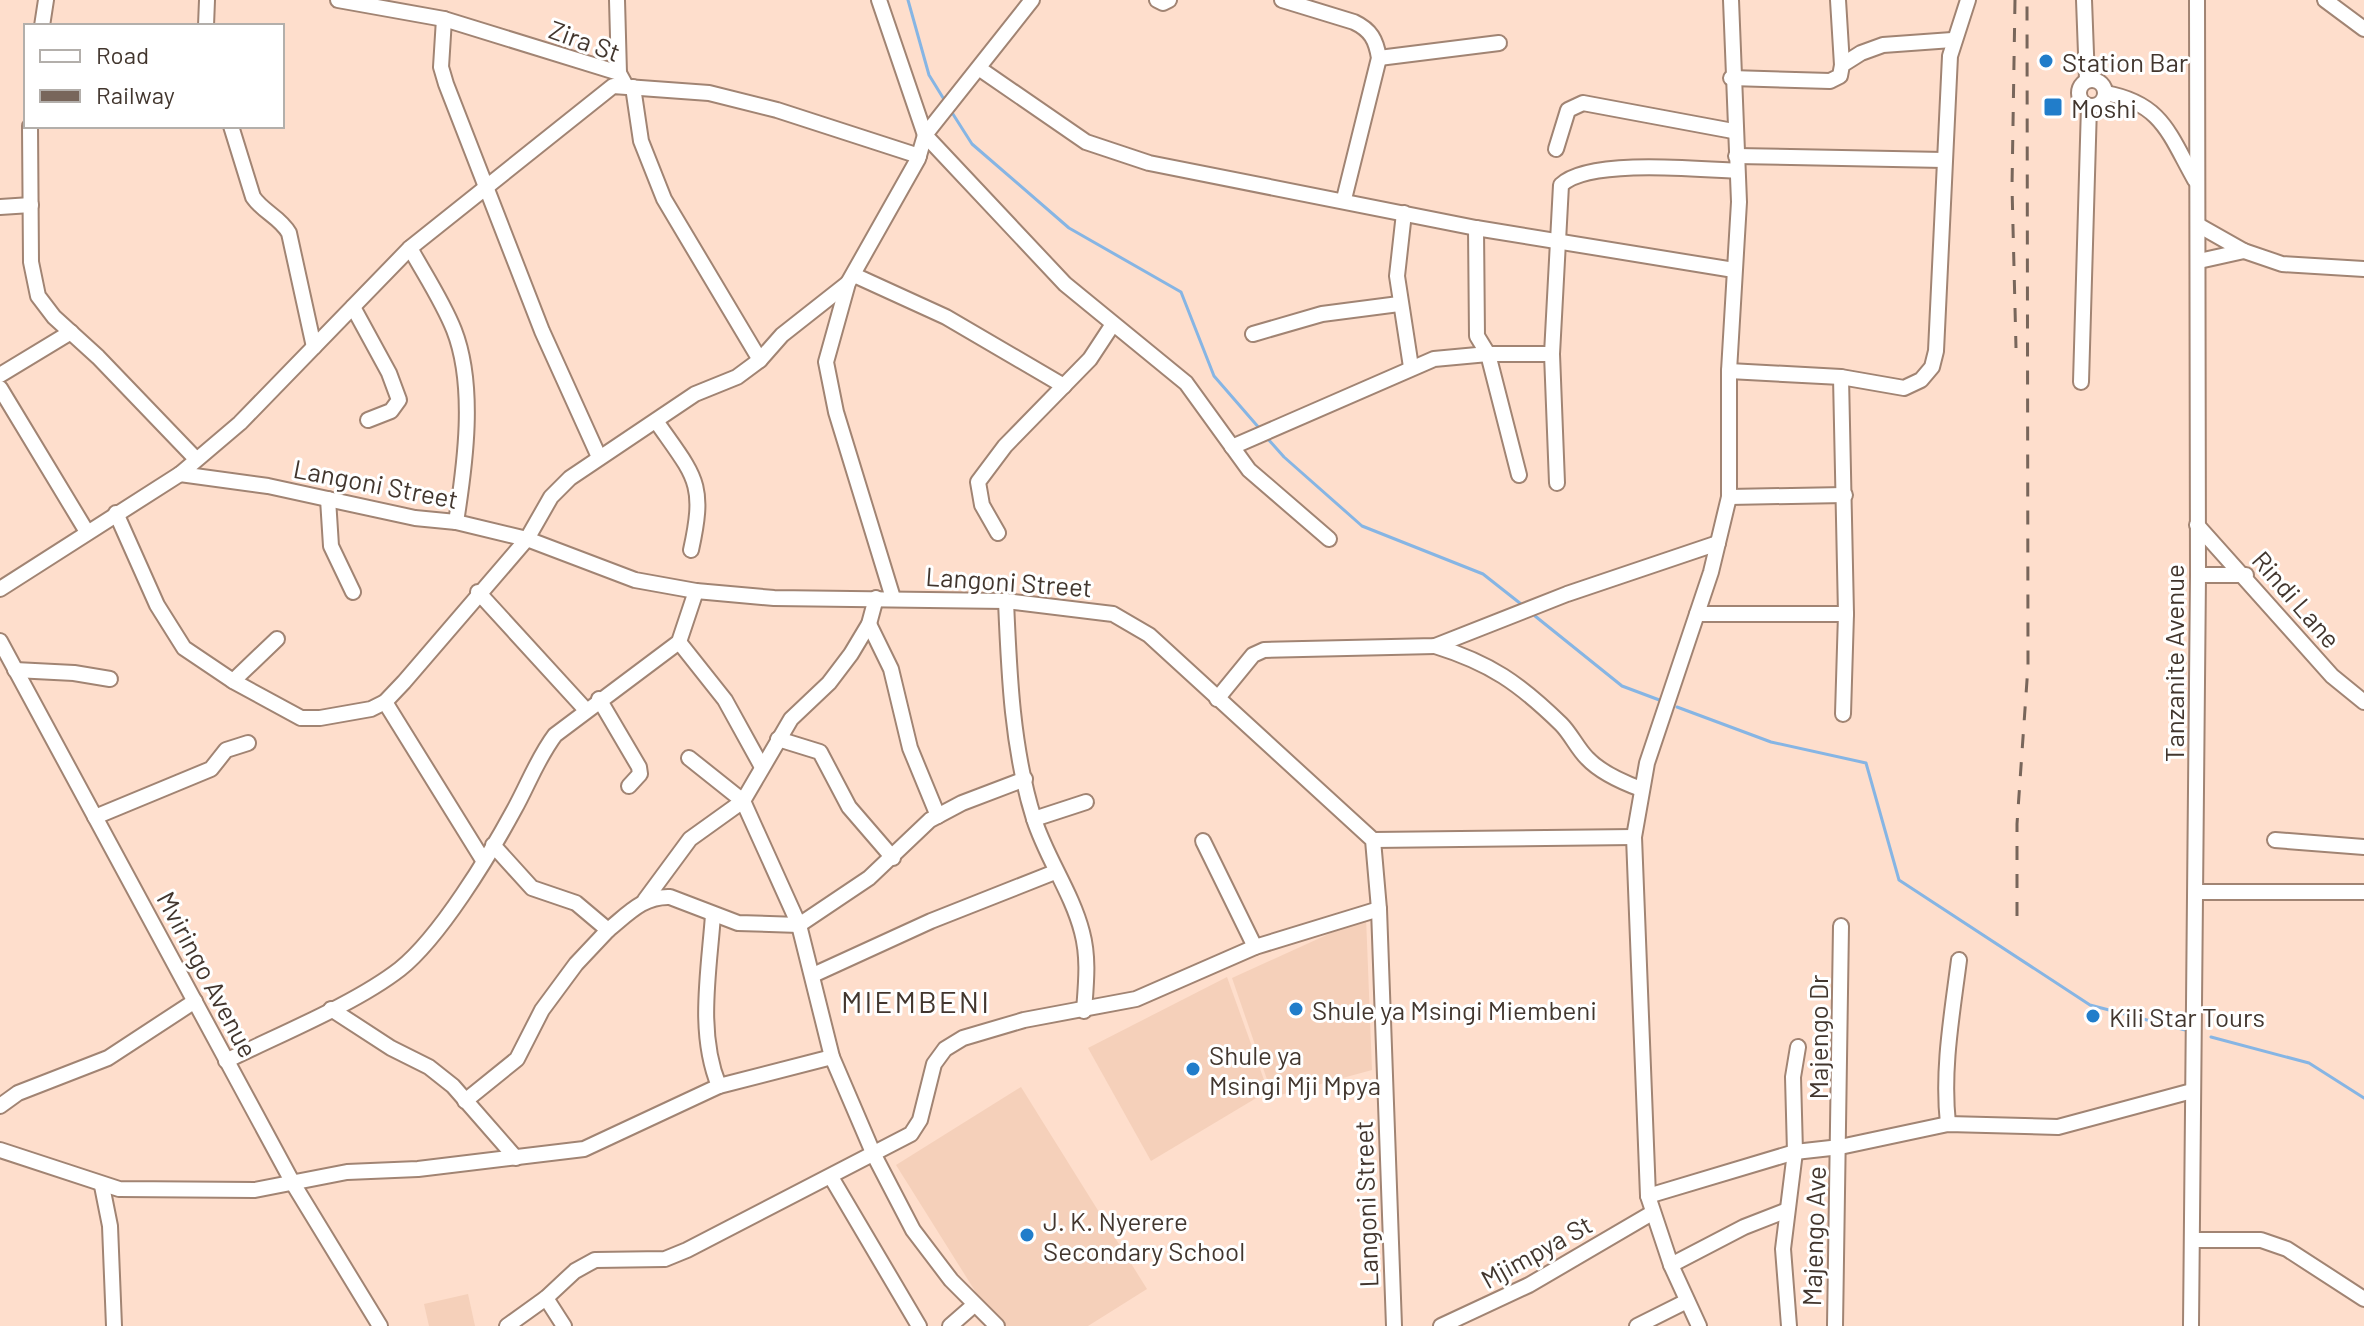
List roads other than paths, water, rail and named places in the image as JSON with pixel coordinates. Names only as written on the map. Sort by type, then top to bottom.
[{"type":"street","points":[[42,24],[46,0]]},
{"type":"street","points":[[206,24],[207,0]]},
{"type":"street","name":"Zira St","points":[[338,0],[444,19],[626,81],[709,93],[821,123],[919,156]]},
{"type":"street","points":[[605,0],[617,7],[626,81],[641,141],[664,199],[760,360]]},
{"type":"street","points":[[879,0],[925,135],[1065,284],[1186,383],[1249,470],[1329,539]]},
{"type":"street","points":[[893,598],[836,412],[826,362],[851,279],[919,156],[925,135],[1032,0]]},
{"type":"street","points":[[1157,0],[1163,3],[1169,0]]},
{"type":"street","points":[[1282,0],[1365,27],[1373,35],[1379,58],[1344,199]]},
{"type":"street","points":[[1699,1326],[1671,1265],[1648,1196],[1634,837],[1641,789],[1697,614],[1729,497],[1729,371],[1737,164],[1731,78],[1731,0]]},
{"type":"street","points":[[1731,78],[1830,81],[1840,76],[1838,0]]},
{"type":"street","points":[[1729,371],[1841,377],[1904,388],[1921,380],[1932,367],[1936,351],[1952,40],[1968,0]]},
{"type":"street","points":[[2081,382],[2089,106],[2078,94],[2087,80],[2084,0]]},
{"type":"street","name":"Tanzanite Avenue","points":[[2191,1326],[2198,575],[2197,0]]},
{"type":"street","points":[[2325,0],[2364,29]]},
{"type":"street","points":[[444,19],[441,67],[542,331],[599,457]]},
{"type":"street","points":[[1842,65],[1883,45],[1952,40]]},
{"type":"street","points":[[1379,58],[1499,43]]},
{"type":"street","points":[[980,69],[1086,142],[1118,155],[1244,184],[1344,199],[1476,228],[1734,270]]},
{"type":"street","points":[[2087,80],[2100,82],[2105,93]]},
{"type":"street","points":[[0,589],[180,474],[240,423],[410,248],[595,96],[626,81]]},
{"type":"street","points":[[2105,93],[2129,97],[2155,115],[2195,180]]},
{"type":"street","points":[[2089,106],[2100,103],[2105,93]]},
{"type":"street","points":[[1556,149],[1568,110],[1583,103],[1733,131]]},
{"type":"street","points":[[30,128],[34,286],[54,317],[196,459]]},
{"type":"street","points":[[232,128],[253,197],[284,223],[289,233],[314,347]]},
{"type":"street","points":[[1557,483],[1552,354],[1561,185],[1568,180],[1653,166],[1944,160]]},
{"type":"street","points":[[0,207],[31,205]]},
{"type":"street","points":[[1404,213],[1397,263],[1399,304],[1411,367]]},
{"type":"street","points":[[2198,225],[2244,251],[2282,264],[2364,269]]},
{"type":"street","points":[[1476,228],[1477,336],[1488,354],[1519,475]]},
{"type":"street","points":[[410,248],[446,312],[459,346],[466,460],[456,522]]},
{"type":"street","points":[[2199,261],[2244,251]]},
{"type":"street","points":[[116,513],[157,605],[184,648],[233,681],[301,718],[343,716],[385,702],[527,539],[551,497],[599,457],[695,394],[737,377],[760,360],[782,335],[851,279]]},
{"type":"street","points":[[851,279],[946,317],[1064,386]]},
{"type":"street","points":[[1253,334],[1322,314],[1399,304]]},
{"type":"street","points":[[353,307],[375,345],[399,400],[391,411],[368,420]]},
{"type":"street","points":[[998,533],[982,505],[978,482],[1005,446],[1090,359],[1113,324]]},
{"type":"street","points":[[0,375],[71,332]]},
{"type":"street","points":[[1232,447],[1434,359],[1488,354],[1552,354]]},
{"type":"street","points":[[1841,377],[1846,614],[1843,714]]},
{"type":"street","points":[[0,388],[87,532]]},
{"type":"street","points":[[656,421],[697,486],[700,510],[691,550]]},
{"type":"street","name":"Langoni Street","points":[[180,474],[328,499],[415,518],[456,522],[527,539],[635,580],[696,591],[774,598],[1006,601],[1113,614],[1149,635],[1217,699],[1317,785],[1373,840],[1379,909],[1394,1326]]},
{"type":"street","points":[[1729,497],[1845,495]]},
{"type":"street","points":[[328,499],[331,546],[353,592]]},
{"type":"street","name":"Rindi Lane","points":[[2197,525],[2246,575],[2332,676],[2364,702]]},
{"type":"street","points":[[1435,646],[1567,594],[1718,543]]},
{"type":"street","points":[[2198,575],[2246,575]]},
{"type":"street","points":[[226,1061],[331,1009],[399,970],[415,954],[439,926],[493,845],[540,755],[555,735],[585,709],[679,642],[696,591]]},
{"type":"street","points":[[478,592],[585,709]]},
{"type":"street","points":[[465,1101],[517,1059],[542,1010],[576,964],[608,930],[645,900],[690,839],[743,801],[791,719],[839,672],[869,624],[876,598]]},
{"type":"street","points":[[1006,601],[1009,671],[1025,779],[1034,819],[1082,929],[1087,963],[1084,1011]]},
{"type":"street","points":[[1697,614],[1846,614]]},
{"type":"street","points":[[869,624],[891,669],[910,748],[938,816]]},
{"type":"street","points":[[233,681],[277,639]]},
{"type":"street","name":"Mviringo Avenue","points":[[0,641],[294,1185],[380,1326]]},
{"type":"street","points":[[679,642],[725,700],[762,767]]},
{"type":"street","points":[[1217,699],[1253,655],[1264,650],[1435,646],[1479,660],[1499,671],[1562,725],[1586,758],[1605,773],[1641,789]]},
{"type":"street","points":[[15,670],[45,670],[110,679]]},
{"type":"street","points":[[599,699],[639,767],[636,782],[629,786]]},
{"type":"street","points":[[385,702],[483,860]]},
{"type":"street","points":[[778,739],[820,752],[849,807],[893,858]]},
{"type":"street","points":[[95,817],[198,775],[216,765],[226,750],[248,743]]},
{"type":"street","points":[[689,758],[743,801],[799,925],[832,1057],[874,1155],[913,1230],[974,1305],[997,1326]]},
{"type":"street","points":[[645,900],[670,897],[738,923],[799,925],[893,858],[938,816],[1025,779]]},
{"type":"street","points":[[1034,819],[1086,802]]},
{"type":"street","points":[[1373,840],[1634,837]]},
{"type":"street","points":[[2275,840],[2364,847]]},
{"type":"street","points":[[1203,841],[1255,947]]},
{"type":"street","points":[[493,845],[532,888],[576,903],[608,930]]},
{"type":"street","points":[[813,975],[931,921],[1055,872]]},
{"type":"street","points":[[2196,892],[2364,892]]},
{"type":"street","points":[[507,1326],[546,1298],[575,1271],[595,1260],[665,1259],[911,1134],[920,1120],[934,1064],[945,1049],[994,1027],[1136,999],[1255,947],[1379,909]]},
{"type":"street","points":[[713,915],[706,1037],[709,1062],[719,1086]]},
{"type":"street","name":"Majengo Dr","points":[[1840,1147],[1841,926]]},
{"type":"street","points":[[1948,1124],[1945,1098],[1948,1039],[1959,960]]},
{"type":"street","points":[[0,1106],[18,1093],[108,1058],[195,1001]]},
{"type":"street","points":[[331,1009],[391,1048],[429,1067],[465,1101],[516,1158]]},
{"type":"street","points":[[1789,1326],[1783,1249],[1785,1211],[1795,1152],[1793,1077],[1798,1047]]},
{"type":"street","points":[[0,1150],[102,1186],[240,1190],[294,1185],[347,1172],[584,1149],[719,1086],[832,1057]]},
{"type":"street","points":[[1648,1196],[1795,1152],[1840,1147],[1948,1124],[2000,1123],[2058,1127],[2192,1091]]},
{"type":"street","name":"Majengo Ave","points":[[1835,1326],[1840,1147]]},
{"type":"street","points":[[831,1177],[919,1326]]},
{"type":"street","points":[[102,1186],[110,1226],[114,1326]]},
{"type":"street","points":[[1671,1265],[1785,1211]]},
{"type":"street","name":"Mjimpya St","points":[[1441,1326],[1529,1285],[1652,1213]]},
{"type":"street","points":[[2193,1240],[2261,1240],[2287,1249],[2364,1299]]},
{"type":"street","points":[[546,1298],[564,1326]]},
{"type":"street","points":[[1637,1326],[1687,1301]]},
{"type":"street","points":[[950,1326],[974,1305]]},
{"type":"waterway","points":[[908,0],[929,75],[945,101]]},
{"type":"waterway","points":[[951,111],[972,144],[1069,228],[1181,292],[1214,376],[1260,429]]},
{"type":"waterway","points":[[1267,438],[1362,526],[1483,574],[1521,604]]},
{"type":"waterway","points":[[1535,616],[1622,686],[1662,701]]},
{"type":"waterway","points":[[1677,707],[1771,742],[1866,763],[1899,880],[2090,1005],[2189,1031]]},
{"type":"waterway","points":[[2211,1037],[2309,1063],[2364,1098]]},
{"type":"railway","points":[[2015,0],[2012,187],[2016,348]]},
{"type":"railway","points":[[2017,916],[2017,824],[2028,666],[2027,0]]},
{"type":"place","name":"Station Bar","points":[[2046,61]]},
{"type":"place","name":"Moshi","points":[[2053,107]]},
{"type":"place","name":"Shule ya Msingi Miembeni","points":[[1296,1009]]},
{"type":"place","name":"Kili Star Tours","points":[[2093,1016]]},
{"type":"place","name":"Shule ya Msingi Mji Mpya","points":[[1193,1069]]},
{"type":"place","name":"J. K. Nyerere Secondary School","points":[[1027,1235]]},
{"type":"district","name":"MIEMBENI","points":[[916,1001]]}]
